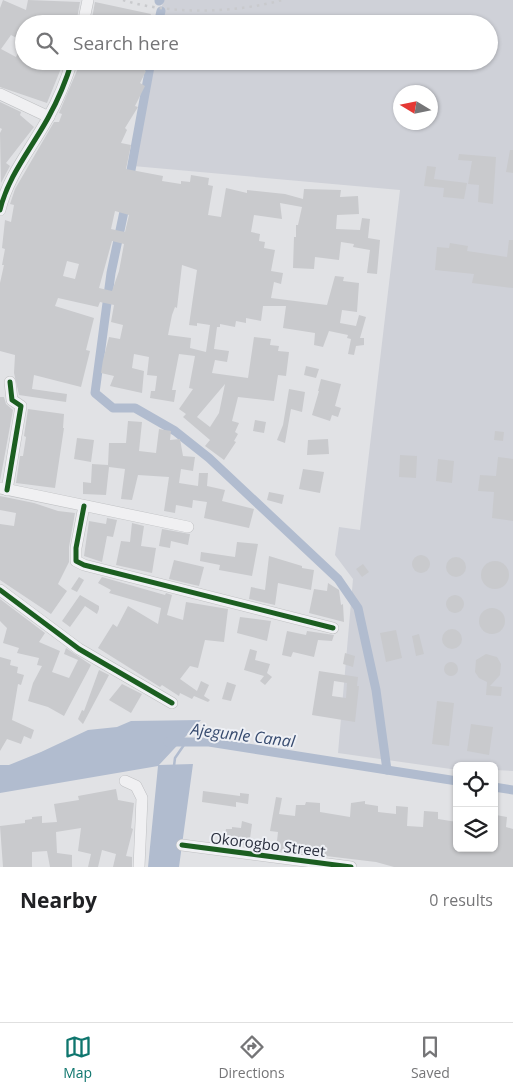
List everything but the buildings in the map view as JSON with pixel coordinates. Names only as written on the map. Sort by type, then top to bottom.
[{"type":"street","points":[[85,15],[88,0]]},
{"type":"street","points":[[0,210],[5,190],[49,117],[69,70]]},
{"type":"street","points":[[0,94],[49,117]]},
{"type":"street","points":[[10,382],[12,400],[21,406],[3,489],[188,527]]},
{"type":"street","points":[[84,506],[76,548],[76,561],[84,565],[333,628]]},
{"type":"street","points":[[0,590],[79,649],[172,703]]},
{"type":"street","points":[[125,781],[136,786],[142,798],[139,867]]},
{"type":"street","name":"Okorogbo Street","points":[[182,845],[351,867]]},
{"type":"shaded area","points":[[163,0],[513,0],[513,771],[498,770],[498,762],[453,762],[453,769],[451,769],[338,753],[353,579],[335,555],[339,527],[360,530],[400,190],[133,166],[150,70],[498,70],[498,15],[160,15]]},
{"type":"water","points":[[201,720],[159,765],[193,764],[179,867],[148,867],[158,766],[0,793],[0,765],[9,765],[88,730],[117,727],[131,721]]},
{"type":"waterway","points":[[160,15],[161,11]]},
{"type":"waterway","points":[[129,181],[149,70]]},
{"type":"waterway","points":[[126,202],[111,273],[95,393],[113,408],[135,408],[175,431],[209,458],[338,579],[358,608],[376,690],[387,770]]},
{"type":"waterway","name":"Ajegunle Canal","points":[[168,742],[209,742],[453,780]]},
{"type":"waterway","points":[[174,766],[175,758],[186,742]]},
{"type":"waterway","name":"Ajegunle Canal","points":[[498,788],[513,790]]},
{"type":"railway","points":[[123,0],[141,5],[182,10],[224,10],[282,0]]},
{"type":"cycle path","points":[[0,210],[8,186],[55,104],[69,70]]},
{"type":"cycle path","points":[[7,490],[21,406],[12,400],[10,382]]},
{"type":"cycle path","points":[[84,506],[76,548],[76,561],[84,565],[333,628]]},
{"type":"cycle path","points":[[0,590],[79,649],[172,703]]},
{"type":"cycle path","points":[[182,845],[351,867]]}]
